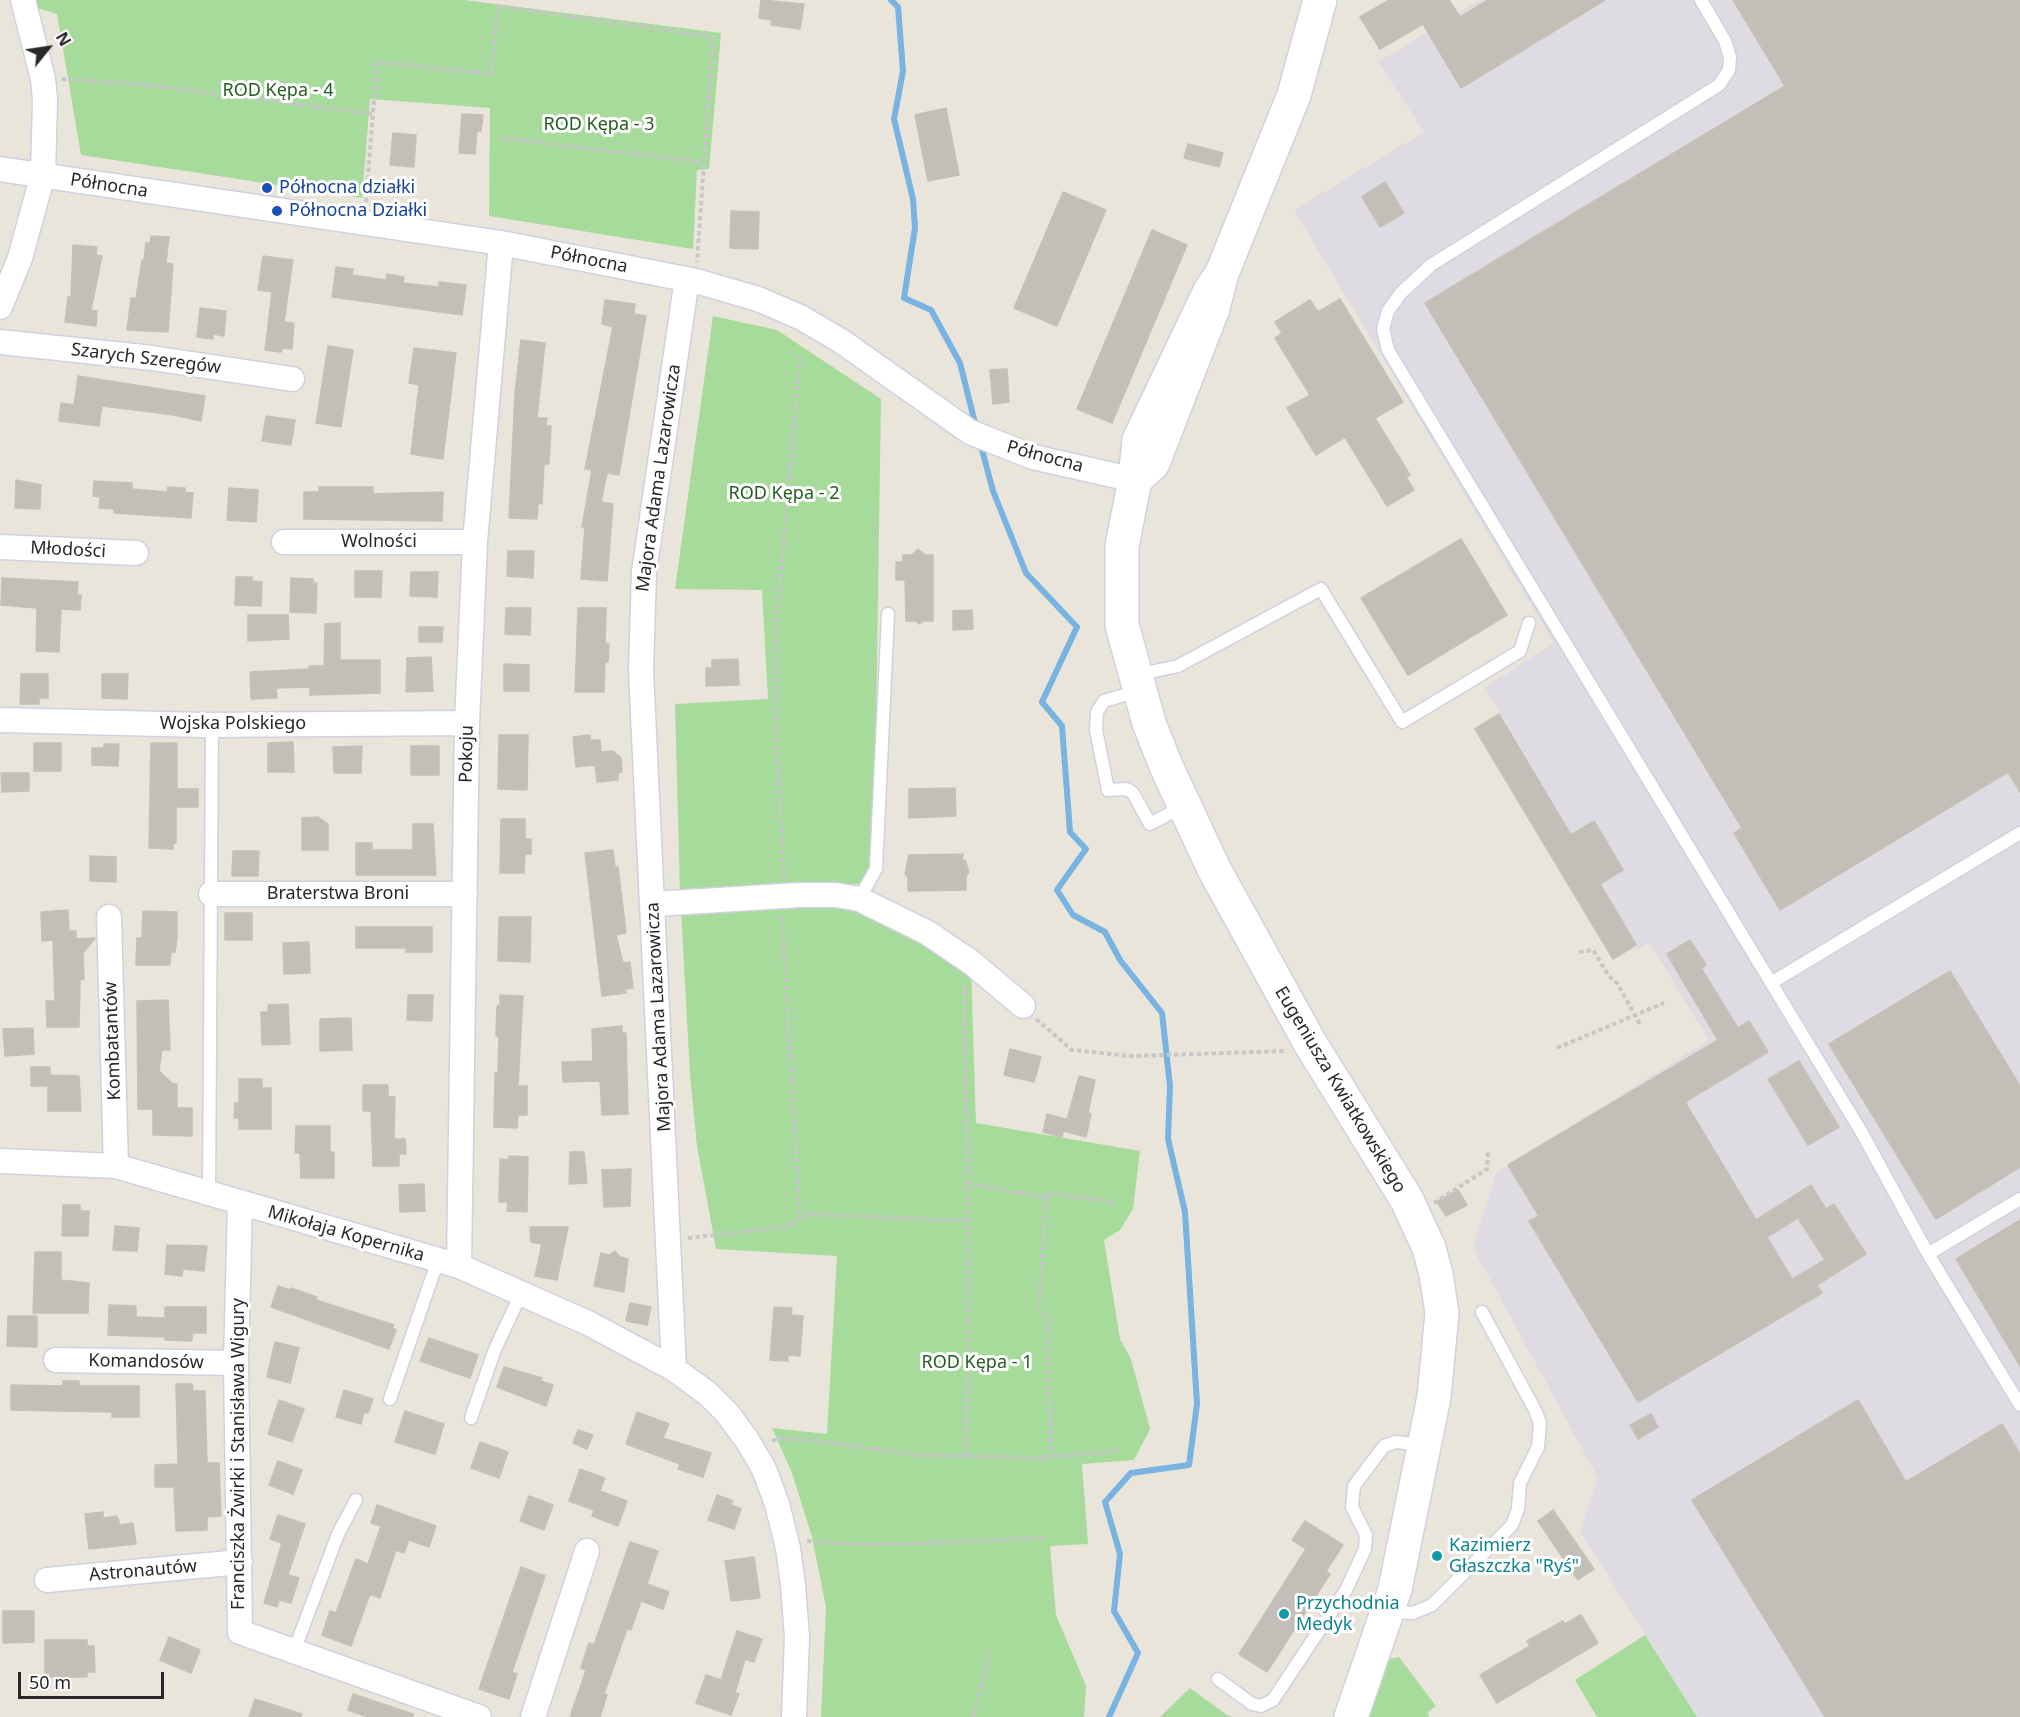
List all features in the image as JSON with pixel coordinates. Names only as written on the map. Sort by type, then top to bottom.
[{"type":"street","points":[[0,307],[20,258],[43,174],[45,100],[43,79],[23,0]]},
{"type":"street","name":"Eugeniusza Kwiatkowskiego","points":[[1320,0],[1294,95],[1222,273],[1209,293],[1139,440],[1135,480],[1122,546],[1121,588],[1122,625],[1137,683],[1166,766],[1184,807],[1240,919],[1310,1043],[1407,1200],[1429,1248],[1442,1313],[1441,1351],[1395,1588],[1351,1717]]},
{"type":"street","name":"Północna","points":[[0,169],[501,243],[692,280],[758,299],[800,317],[841,341],[970,432],[1033,457],[1135,480]]},
{"type":"street","name":"Pokoju","points":[[449,1263],[465,894],[467,723],[475,543],[501,243]]},
{"type":"street","name":"Majora Adama Lazarowicza","points":[[674,1369],[670,1239],[642,670],[644,572],[692,280]]},
{"type":"street","name":"Szarych Szeregów","points":[[0,342],[152,358],[292,379]]},
{"type":"street","name":"Wolności","points":[[284,543],[475,543]]},
{"type":"street","name":"Młodości","points":[[0,547],[135,553]]},
{"type":"street","name":"Wojska Polskiego","points":[[0,720],[212,725],[467,723]]},
{"type":"street","name":"Braterstwa Broni","points":[[211,894],[465,894]]},
{"type":"street","points":[[654,904],[783,907],[836,895],[859,899],[928,933],[964,957],[1023,1006]]},
{"type":"street","name":"Kombatantów","points":[[109,917],[116,1166]]},
{"type":"street","name":"Mikołaja Kopernika","points":[[0,1161],[116,1166],[449,1263],[588,1323],[674,1369]]},
{"type":"street","name":"Franciszka Żwirki i Stanisława Wigury","points":[[240,1203],[236,1363],[240,1632],[479,1717]]},
{"type":"street","name":"Komandosów","points":[[56,1360],[236,1363]]},
{"type":"street","points":[[674,1369],[706,1393],[727,1413],[752,1449],[777,1504],[787,1542],[797,1637],[794,1717]]},
{"type":"street","points":[[533,1717],[587,1551]]},
{"type":"street","name":"Astronautów","points":[[47,1580],[240,1562]]},
{"type":"lane","points":[[1701,0],[1725,41],[1730,57],[1729,70],[1719,85],[1431,265],[1401,293],[1388,311],[1383,329],[1388,350],[1862,1133],[1928,1254],[2020,1405]]},
{"type":"lane","points":[[1184,807],[1150,824],[1133,793],[1127,789],[1108,790],[1096,730],[1097,712],[1104,701],[1137,683],[1178,666],[1321,589],[1402,722],[1520,651],[1529,623]]},
{"type":"lane","points":[[859,899],[876,869],[888,614]]},
{"type":"lane","points":[[209,1194],[212,725]]},
{"type":"lane","points":[[1771,983],[2020,834]]},
{"type":"lane","points":[[1928,1254],[2020,1199]]},
{"type":"lane","points":[[390,1399],[449,1263]]},
{"type":"lane","points":[[471,1418],[495,1349],[521,1294]]},
{"type":"lane","points":[[1387,1612],[1413,1613],[1432,1605],[1449,1591],[1516,1519],[1520,1482],[1538,1447],[1540,1423],[1482,1312]]},
{"type":"lane","points":[[1218,1679],[1252,1704],[1261,1706],[1273,1700],[1346,1590],[1365,1549],[1366,1535],[1352,1507],[1354,1486],[1384,1446],[1396,1442],[1424,1445]]},
{"type":"lane","points":[[294,1651],[338,1534],[356,1500]]},
{"type":"path","points":[[364,224],[377,62],[491,75],[498,6],[713,37],[692,280]]},
{"type":"path","points":[[43,79],[148,85],[374,114]]},
{"type":"path","points":[[502,138],[703,162]]},
{"type":"path","points":[[800,357],[775,641],[783,907],[800,1219]]},
{"type":"path","points":[[1579,952],[1593,950],[1640,1024]]},
{"type":"path","points":[[964,957],[968,1183],[966,1456]]},
{"type":"path","points":[[1557,1048],[1664,1003]]},
{"type":"path","points":[[1023,1006],[1072,1050],[1130,1056],[1270,1054],[1290,1051],[1310,1043]]},
{"type":"path","points":[[968,1183],[1046,1198]]},
{"type":"path","points":[[1051,1456],[1047,1317],[1039,1309],[1047,1192],[1114,1202]]},
{"type":"path","points":[[670,1239],[786,1227],[809,1214],[968,1221]]},
{"type":"path","points":[[752,1449],[778,1438],[847,1444],[915,1455],[1051,1456],[1123,1450]]},
{"type":"path","points":[[787,1542],[877,1545],[1042,1538]]},
{"type":"path","points":[[973,1717],[990,1651]]},
{"type":"shaded area","points":[[1480,0],[2020,0],[2020,1717],[1697,1717],[1580,1531],[1598,1478],[1473,1248],[1496,1173],[1709,1040],[1650,943],[1638,949],[1485,687],[1554,643],[1294,210],[1424,132],[1378,62]]},
{"type":"green space","points":[[36,0],[464,0],[721,33],[709,169],[697,170],[693,249],[489,216],[490,108],[370,99],[362,198],[81,155],[57,14],[37,8]]},
{"type":"green space","name":"ROD Kępa - 2","points":[[713,316],[777,330],[881,399],[874,858],[870,873],[860,884],[680,894],[675,704],[768,699],[762,590],[675,589]]},
{"type":"green space","name":"ROD Kępa - 1","points":[[850,902],[971,969],[976,1123],[1140,1151],[1133,1209],[1120,1230],[1104,1240],[1120,1339],[1131,1359],[1150,1429],[1134,1460],[1082,1464],[1088,1544],[1050,1546],[1056,1615],[1086,1686],[1084,1717],[821,1717],[826,1607],[812,1537],[792,1473],[772,1428],[827,1434],[837,1256],[716,1249],[697,1146],[690,1075],[681,910]]},
{"type":"green space","points":[[1645,1635],[1697,1717],[1597,1717],[1575,1680]]},
{"type":"green space","points":[[1399,1657],[1436,1706],[1428,1712],[1429,1717],[1364,1717],[1383,1660]]},
{"type":"green space","points":[[1190,1688],[1227,1715],[1233,1717],[1160,1717]]},
{"type":"building","points":[[761,0],[804,4],[800,29],[771,25],[772,20],[759,18]]},
{"type":"building","points":[[1389,0],[1449,0],[1460,17],[1488,0],[1605,0],[1461,88],[1423,24],[1380,49],[1360,17]]},
{"type":"building","points":[[1733,0],[2020,0],[2020,792],[2008,772],[1780,910],[1734,833],[1742,828],[1425,303],[1785,86]]},
{"type":"building","points":[[946,108],[959,175],[928,181],[915,115]]},
{"type":"building","points":[[462,114],[483,115],[481,131],[477,131],[475,154],[459,153]]},
{"type":"building","points":[[393,133],[416,135],[414,167],[390,165]]},
{"type":"building","points":[[1188,144],[1223,153],[1219,167],[1184,158]]},
{"type":"building","points":[[1385,182],[1404,213],[1380,227],[1362,197]]},
{"type":"building","points":[[1063,192],[1106,210],[1057,326],[1014,308]]},
{"type":"building","points":[[731,211],[759,212],[758,249],[730,248]]},
{"type":"building","points":[[1152,230],[1187,245],[1112,423],[1077,409]]},
{"type":"building","points":[[151,236],[169,237],[166,263],[173,264],[168,332],[127,330],[131,298],[136,298],[146,243],[150,243]]},
{"type":"building","points":[[73,245],[97,247],[96,255],[102,256],[91,310],[97,311],[96,326],[65,322],[68,297],[71,297]]},
{"type":"building","points":[[263,256],[293,260],[284,322],[294,323],[292,349],[282,348],[281,352],[265,350],[272,292],[258,290]]},
{"type":"building","points":[[336,267],[353,269],[352,275],[386,280],[387,274],[404,277],[403,283],[439,287],[439,282],[466,285],[462,315],[332,297]]},
{"type":"building","points":[[1340,299],[1403,402],[1375,418],[1410,475],[1406,477],[1414,490],[1387,506],[1345,437],[1316,455],[1287,408],[1310,395],[1275,338],[1282,333],[1275,322],[1310,300],[1318,312]]},
{"type":"building","points":[[605,300],[635,304],[634,314],[646,316],[619,475],[607,473],[601,502],[613,504],[607,581],[581,579],[585,527],[582,527],[592,470],[585,469],[613,327],[602,324]]},
{"type":"building","points":[[200,308],[226,311],[224,336],[213,334],[213,339],[197,337]]},
{"type":"building","points":[[521,340],[545,343],[537,418],[547,418],[546,426],[551,426],[549,464],[544,464],[542,504],[538,503],[537,519],[509,518],[515,393]]},
{"type":"building","points":[[328,346],[353,350],[341,427],[316,423]]},
{"type":"building","points":[[414,348],[456,353],[443,459],[411,454],[419,385],[409,383]]},
{"type":"building","points":[[1007,369],[1009,402],[993,404],[990,370]]},
{"type":"building","points":[[78,376],[205,396],[201,421],[174,415],[102,406],[99,426],[59,421],[61,403],[74,405]]},
{"type":"building","points":[[266,416],[295,420],[291,445],[262,441]]},
{"type":"building","points":[[16,480],[41,485],[40,509],[15,508]]},
{"type":"building","points":[[94,481],[132,483],[132,489],[167,492],[168,487],[185,488],[185,492],[193,493],[191,518],[114,513],[114,509],[99,508],[100,497],[93,496]]},
{"type":"building","points":[[319,487],[373,487],[373,494],[443,492],[442,521],[304,519],[304,492],[319,492]]},
{"type":"building","points":[[229,488],[258,490],[256,522],[227,520]]},
{"type":"building","points":[[1461,539],[1507,615],[1408,675],[1361,598]]},
{"type":"building","points":[[918,549],[925,555],[933,555],[933,621],[923,621],[919,624],[916,621],[906,621],[905,580],[896,580],[896,562],[903,562],[903,555],[912,555]]},
{"type":"building","points":[[508,551],[534,551],[533,578],[507,576]]},
{"type":"building","points":[[355,571],[382,571],[381,597],[355,597]]},
{"type":"building","points":[[411,572],[438,572],[437,597],[410,596]]},
{"type":"building","points":[[236,577],[252,577],[252,581],[262,582],[261,606],[235,605]]},
{"type":"building","points":[[2,578],[78,582],[77,595],[81,595],[80,610],[61,609],[59,652],[36,651],[37,608],[1,605]]},
{"type":"building","points":[[291,578],[313,579],[313,583],[317,583],[316,613],[290,612]]},
{"type":"building","points":[[506,608],[531,608],[530,635],[505,634]]},
{"type":"building","points":[[578,608],[606,608],[605,644],[609,644],[608,662],[605,662],[604,692],[575,692]]},
{"type":"building","points":[[972,610],[973,629],[953,630],[953,611]]},
{"type":"building","points":[[248,615],[288,615],[289,639],[248,641]]},
{"type":"building","points":[[340,623],[340,660],[380,660],[380,693],[310,695],[310,687],[276,688],[277,698],[251,699],[250,672],[324,666],[325,624]]},
{"type":"building","points":[[419,627],[443,627],[442,642],[419,642]]},
{"type":"building","points":[[431,657],[433,691],[406,692],[407,658]]},
{"type":"building","points":[[738,659],[739,685],[706,686],[706,668],[712,668],[712,660]]},
{"type":"building","points":[[504,664],[529,665],[529,691],[504,691]]},
{"type":"building","points":[[21,674],[48,674],[48,698],[39,698],[39,704],[20,704]]},
{"type":"building","points":[[102,674],[128,674],[127,699],[102,698]]},
{"type":"building","points":[[1499,714],[1571,835],[1594,821],[1623,870],[1600,884],[1636,945],[1613,959],[1475,729]]},
{"type":"building","points":[[499,735],[528,735],[527,790],[498,789]]},
{"type":"building","points":[[590,735],[590,740],[600,740],[601,752],[613,751],[621,758],[622,772],[618,773],[618,780],[597,782],[595,765],[576,767],[573,737]]},
{"type":"building","points":[[293,742],[294,772],[268,772],[268,743]]},
{"type":"building","points":[[34,743],[61,743],[61,771],[34,771]]},
{"type":"building","points":[[151,743],[177,743],[177,789],[198,789],[198,807],[176,807],[176,843],[173,843],[173,849],[149,848]]},
{"type":"building","points":[[104,744],[119,744],[118,766],[92,765],[92,748],[104,748]]},
{"type":"building","points":[[362,746],[361,773],[334,773],[333,747]]},
{"type":"building","points":[[411,746],[439,746],[439,775],[411,775]]},
{"type":"building","points":[[1,773],[29,773],[29,791],[2,792]]},
{"type":"building","points":[[955,788],[956,816],[909,818],[909,789]]},
{"type":"building","points":[[318,817],[328,824],[328,850],[302,850],[302,818]]},
{"type":"building","points":[[501,819],[525,819],[525,839],[531,839],[531,854],[525,854],[524,873],[500,873]]},
{"type":"building","points":[[413,824],[433,824],[436,875],[356,875],[356,843],[372,843],[372,850],[413,850]]},
{"type":"building","points":[[613,850],[615,867],[618,867],[626,933],[616,935],[623,963],[630,962],[633,988],[625,989],[626,993],[602,996],[585,853]]},
{"type":"building","points":[[233,851],[259,851],[258,876],[232,876]]},
{"type":"building","points":[[963,854],[962,860],[965,860],[969,872],[966,876],[966,890],[908,891],[908,878],[905,874],[909,855]]},
{"type":"building","points":[[90,856],[116,857],[116,882],[90,881]]},
{"type":"building","points":[[68,910],[69,931],[76,931],[76,939],[95,938],[83,953],[84,979],[80,980],[79,1027],[47,1027],[46,1001],[55,1001],[53,940],[42,941],[41,912]]},
{"type":"building","points":[[143,911],[177,912],[177,939],[175,952],[171,952],[170,965],[136,965],[137,938],[142,938]]},
{"type":"building","points":[[225,913],[252,913],[252,940],[225,940]]},
{"type":"building","points":[[499,917],[531,917],[530,962],[498,961]]},
{"type":"building","points":[[356,927],[432,927],[432,952],[406,952],[406,948],[356,948]]},
{"type":"building","points":[[1690,940],[1706,965],[1701,968],[1738,1028],[1749,1021],[1768,1052],[1685,1102],[1756,1220],[1811,1185],[1826,1209],[1834,1204],[1866,1254],[1817,1285],[1822,1293],[1638,1402],[1529,1221],[1539,1216],[1508,1165],[1718,1040],[1667,954]],"holes":[[[1798,1218],[1825,1260],[1792,1279],[1767,1237]]]},
{"type":"building","points":[[309,942],[310,973],[284,974],[283,943]]},
{"type":"building","points":[[1950,971],[2020,1086],[2020,1167],[1936,1219],[1829,1044]]},
{"type":"building","points":[[408,995],[433,995],[432,1021],[407,1020]]},
{"type":"building","points":[[500,995],[523,996],[518,1086],[527,1086],[527,1115],[518,1115],[517,1128],[494,1127],[495,1073],[498,1073],[499,1036],[496,1036],[497,1006],[500,1005]]},
{"type":"building","points":[[168,1000],[170,1050],[162,1050],[159,1071],[173,1084],[177,1084],[177,1108],[192,1108],[192,1136],[153,1135],[153,1109],[138,1109],[137,1001]]},
{"type":"building","points":[[288,1004],[290,1044],[262,1045],[261,1012],[268,1012],[268,1005]]},
{"type":"building","points":[[351,1018],[352,1050],[320,1051],[320,1019]]},
{"type":"building","points":[[622,1026],[622,1033],[626,1033],[628,1114],[602,1115],[600,1081],[563,1082],[562,1062],[593,1061],[592,1029]]},
{"type":"building","points":[[33,1028],[34,1054],[5,1056],[3,1029]]},
{"type":"building","points":[[1010,1049],[1041,1057],[1034,1082],[1004,1075]]},
{"type":"building","points":[[1799,1061],[1839,1127],[1808,1145],[1768,1079]]},
{"type":"building","points":[[31,1067],[50,1067],[50,1075],[79,1076],[81,1111],[48,1111],[48,1086],[31,1086]]},
{"type":"building","points":[[1079,1076],[1095,1080],[1086,1137],[1064,1131]]},
{"type":"building","points":[[239,1079],[262,1079],[262,1088],[271,1088],[271,1129],[239,1129],[239,1118],[234,1118],[235,1103],[239,1103]]},
{"type":"building","points":[[363,1085],[388,1085],[388,1097],[395,1097],[394,1139],[405,1139],[406,1154],[399,1154],[399,1166],[373,1166],[371,1111],[363,1111]]},
{"type":"building","points":[[1047,1114],[1066,1119],[1062,1137],[1043,1132]]},
{"type":"building","points":[[296,1126],[330,1126],[330,1152],[334,1152],[334,1178],[301,1178],[300,1153],[295,1153]]},
{"type":"building","points":[[570,1152],[584,1152],[587,1183],[569,1184]]},
{"type":"building","points":[[509,1156],[528,1157],[527,1212],[507,1211],[508,1202],[499,1202],[500,1159],[508,1160]]},
{"type":"building","points":[[631,1169],[630,1206],[604,1207],[602,1170]]},
{"type":"building","points":[[424,1184],[425,1211],[400,1212],[399,1185]]},
{"type":"building","points":[[1458,1190],[1467,1205],[1446,1216],[1437,1202]]},
{"type":"building","points":[[63,1205],[80,1205],[80,1211],[89,1211],[88,1236],[62,1236]]},
{"type":"building","points":[[2020,1220],[2020,1366],[1956,1259]]},
{"type":"building","points":[[115,1226],[139,1228],[137,1251],[113,1250]]},
{"type":"building","points":[[530,1227],[568,1227],[557,1280],[535,1276],[542,1244],[531,1242]]},
{"type":"building","points":[[167,1245],[207,1246],[204,1271],[183,1269],[182,1276],[165,1274]]},
{"type":"building","points":[[615,1251],[620,1257],[628,1259],[624,1292],[594,1286],[601,1253],[610,1255]]},
{"type":"building","points":[[35,1252],[61,1252],[61,1280],[89,1283],[88,1313],[33,1313]]},
{"type":"building","points":[[278,1286],[290,1290],[291,1288],[317,1297],[316,1300],[394,1325],[392,1328],[396,1330],[389,1349],[271,1307]]},
{"type":"building","points":[[630,1303],[651,1307],[647,1325],[626,1321]]},
{"type":"building","points":[[109,1305],[136,1306],[136,1317],[165,1318],[165,1307],[206,1307],[206,1333],[192,1333],[192,1341],[165,1340],[165,1337],[108,1335]]},
{"type":"building","points":[[774,1307],[792,1308],[791,1315],[803,1316],[800,1356],[788,1355],[788,1361],[770,1360]]},
{"type":"building","points":[[8,1316],[37,1316],[37,1347],[7,1346]]},
{"type":"building","points":[[429,1338],[478,1355],[470,1378],[420,1361]]},
{"type":"building","points":[[275,1342],[299,1348],[290,1383],[267,1377]]},
{"type":"building","points":[[504,1367],[542,1378],[541,1381],[553,1385],[546,1406],[497,1387]]},
{"type":"building","points":[[63,1381],[79,1381],[79,1386],[139,1386],[139,1417],[112,1417],[112,1412],[11,1410],[11,1385],[63,1386]]},
{"type":"building","points":[[176,1384],[192,1384],[193,1391],[205,1391],[207,1463],[219,1463],[221,1516],[207,1517],[207,1530],[176,1531],[174,1487],[155,1487],[155,1465],[178,1464]]},
{"type":"building","points":[[344,1390],[373,1399],[368,1413],[364,1412],[361,1424],[336,1417]]},
{"type":"building","points":[[279,1400],[304,1409],[292,1442],[268,1434]]},
{"type":"building","points":[[1858,1400],[1906,1482],[2002,1424],[2020,1454],[2020,1717],[1825,1717],[1692,1500]]},
{"type":"building","points":[[405,1411],[444,1424],[435,1454],[395,1442]]},
{"type":"building","points":[[637,1412],[669,1424],[663,1438],[711,1453],[703,1477],[678,1469],[680,1464],[626,1444]]},
{"type":"building","points":[[1651,1414],[1658,1427],[1638,1439],[1630,1425]]},
{"type":"building","points":[[578,1430],[593,1435],[587,1449],[573,1443]]},
{"type":"building","points":[[480,1442],[508,1452],[499,1478],[471,1468]]},
{"type":"building","points":[[278,1461],[302,1470],[293,1494],[269,1485]]},
{"type":"building","points":[[580,1469],[605,1478],[600,1491],[627,1501],[618,1526],[592,1516],[594,1510],[569,1501]]},
{"type":"building","points":[[717,1495],[733,1501],[731,1505],[741,1509],[734,1529],[708,1520]]},
{"type":"building","points":[[529,1496],[553,1505],[544,1530],[520,1521]]},
{"type":"building","points":[[377,1505],[436,1526],[429,1547],[409,1540],[404,1553],[396,1550],[380,1598],[370,1594],[351,1646],[322,1635],[330,1611],[336,1613],[356,1559],[368,1564],[381,1526],[371,1523]]},
{"type":"building","points":[[1553,1510],[1594,1569],[1578,1580],[1538,1521]]},
{"type":"building","points":[[103,1512],[103,1518],[117,1516],[120,1525],[133,1523],[136,1544],[89,1549],[85,1514]]},
{"type":"building","points":[[278,1515],[305,1524],[288,1575],[299,1578],[291,1603],[279,1600],[277,1607],[264,1603],[282,1543],[270,1539]]},
{"type":"building","name":"Przychodnia Medyk","points":[[1305,1521],[1343,1545],[1326,1571],[1330,1574],[1267,1672],[1239,1654],[1306,1549],[1292,1540]]},
{"type":"building","points":[[630,1542],[658,1551],[647,1584],[669,1592],[663,1609],[641,1601],[631,1630],[627,1629],[604,1694],[607,1695],[600,1717],[570,1717],[586,1670],[581,1668],[589,1643],[594,1645]]},
{"type":"building","points":[[754,1557],[760,1598],[731,1601],[725,1561]]},
{"type":"building","points":[[521,1567],[545,1576],[512,1672],[517,1674],[509,1699],[479,1689]]},
{"type":"building","points":[[3,1611],[34,1611],[34,1642],[3,1643]]},
{"type":"building","points":[[1581,1615],[1598,1643],[1497,1703],[1480,1675],[1530,1646],[1527,1641],[1563,1621],[1565,1624]]},
{"type":"building","points":[[737,1631],[762,1639],[754,1662],[745,1659],[735,1693],[739,1694],[731,1715],[696,1703],[706,1675],[721,1680]]},
{"type":"building","points":[[169,1637],[200,1650],[191,1673],[160,1660]]},
{"type":"building","points":[[45,1640],[87,1640],[87,1646],[94,1646],[95,1672],[87,1672],[87,1677],[50,1677],[50,1673],[45,1673]]},
{"type":"building","points":[[353,1694],[413,1714],[413,1717],[368,1717],[348,1710]]},
{"type":"building","points":[[255,1699],[302,1714],[301,1717],[249,1717]]},
{"type":"waterway","points":[[891,0],[898,7],[903,71],[894,119],[913,199],[915,228],[904,298],[931,310],[960,363],[976,427]]},
{"type":"waterway","points":[[980,442],[993,491],[1026,573],[1077,627],[1042,702],[1062,726],[1070,832],[1086,849],[1057,890],[1073,915],[1105,932],[1120,960],[1162,1013],[1170,1086],[1168,1139],[1185,1212],[1197,1404],[1189,1465],[1131,1473],[1105,1502],[1120,1554],[1114,1611],[1138,1653],[1109,1717]]},
{"type":"place","name":"Północna działki","points":[[267,188]]},
{"type":"place","name":"Północna Działki","points":[[277,211]]},
{"type":"place","name":"Kazimierz Głaszczka \"Ryś\"","points":[[1437,1556]]},
{"type":"place","name":"Przychodnia Medyk","points":[[1284,1614]]},
{"type":"park label","name":"ROD Kępa - 4","points":[[278,91]]},
{"type":"park label","name":"ROD Kępa - 3","points":[[599,125]]}]
